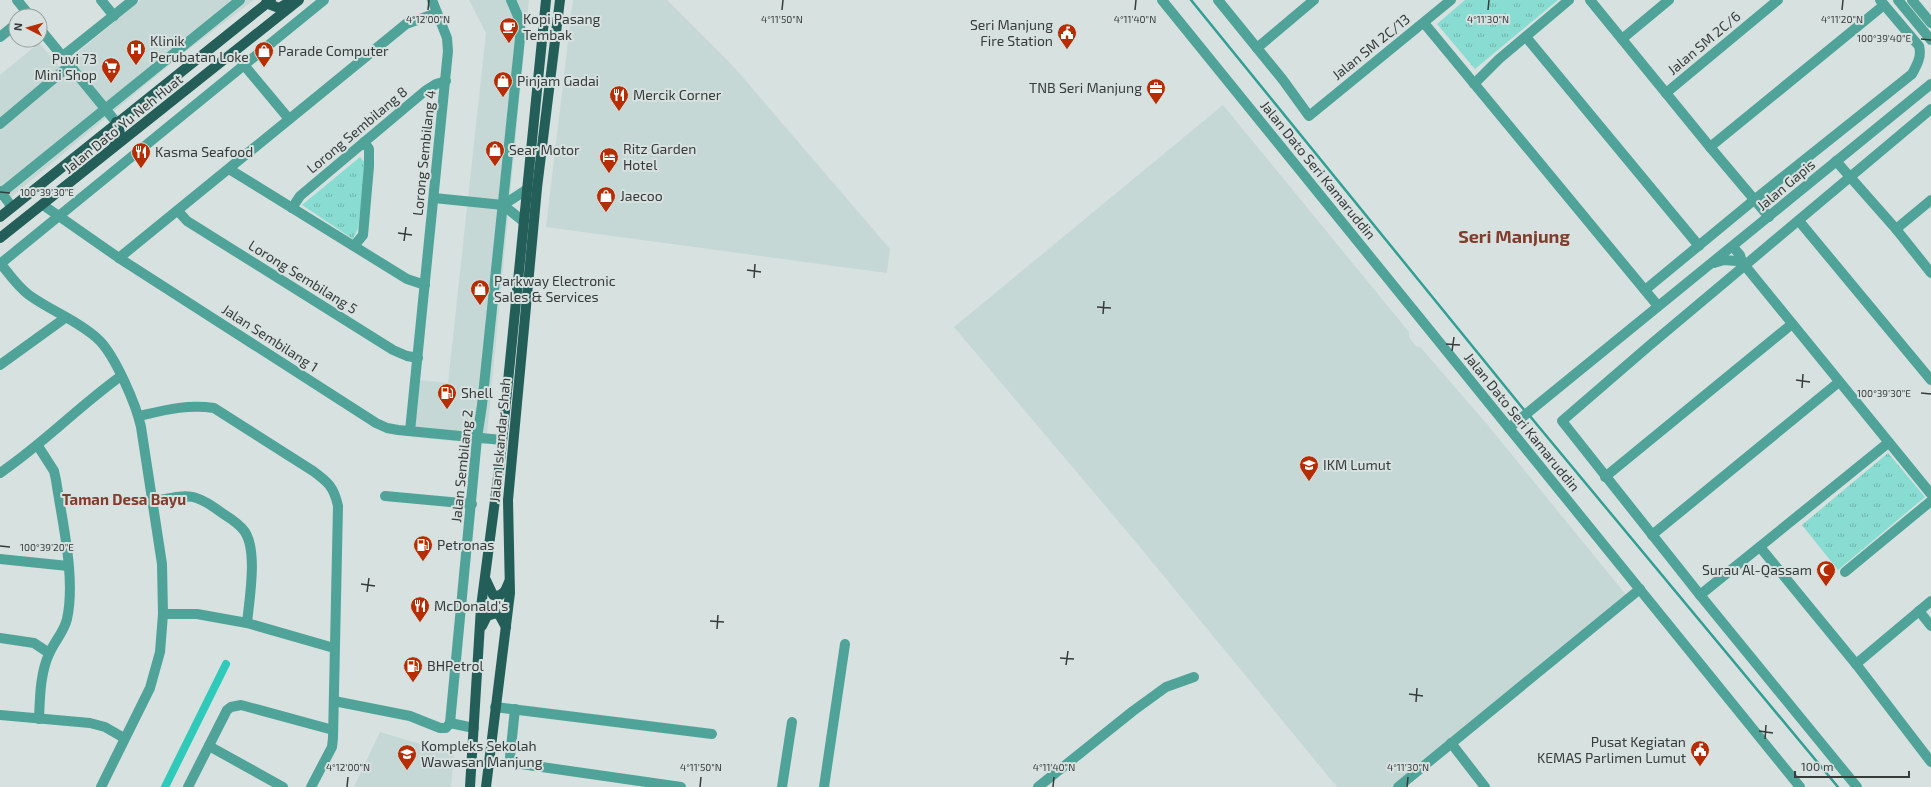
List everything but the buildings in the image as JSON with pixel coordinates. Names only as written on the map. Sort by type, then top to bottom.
[{"type":"main road","points":[[267,1],[279,8],[292,0]]},
{"type":"main road","name":"Jalan Dato' Yu Neh Huat","points":[[0,238],[104,157],[299,0]]},
{"type":"main road","name":"Jalan Iskandar Shah","points":[[470,787],[480,630],[485,578],[502,440],[546,0]]},
{"type":"main road","name":"Jalan Iskandar Shah","points":[[486,787],[506,627],[510,580],[508,500],[537,188],[560,0]]},
{"type":"main road","name":"Jalan Dato' Yu Neh Huat","points":[[0,217],[267,1]]},
{"type":"main road","points":[[104,157],[120,139],[121,132],[116,122]]},
{"type":"main road","points":[[485,578],[493,595],[499,596],[505,591],[510,580]]},
{"type":"main road","points":[[480,630],[487,616],[496,613],[500,616],[506,627]]},
{"type":"street","points":[[101,0],[114,16]]},
{"type":"street","points":[[63,56],[133,0]]},
{"type":"street","name":"Jalan Dato' Yu Neh Huat","points":[[1,193],[240,0]]},
{"type":"street","points":[[100,787],[150,688],[160,652],[163,614],[162,564],[154,501],[139,416],[110,353],[99,340],[28,294],[0,264],[324,0]]},
{"type":"street","name":"Lorong Sembilang 4","points":[[410,431],[448,52],[447,38],[432,0]]},
{"type":"street","name":"Jalan Sembilang 2","points":[[450,723],[472,504],[477,438],[484,388],[521,30],[518,17],[511,0]]},
{"type":"street","name":"Jalan Dato Seri Kamaruddin","points":[[1162,0],[1800,787]]},
{"type":"street","points":[[1218,0],[1257,48],[1310,1]]},
{"type":"street","name":"Jalan SM 2C/13","points":[[1257,48],[1309,116],[1451,0]]},
{"type":"street","points":[[1474,84],[1499,59],[1569,0]]},
{"type":"street","points":[[1590,0],[1710,147],[1769,216]]},
{"type":"street","points":[[1622,39],[1669,0]]},
{"type":"street","name":"Jalan SM 2C/6","points":[[1666,93],[1778,0]]},
{"type":"street","points":[[1898,0],[1931,40]]},
{"type":"street","points":[[1912,0],[1931,23]]},
{"type":"street","points":[[1645,290],[1754,200],[1912,74],[1917,65],[1921,51],[1919,46],[1882,2],[1710,147]]},
{"type":"street","points":[[119,258],[406,24],[437,13]]},
{"type":"street","points":[[1424,23],[1658,306]]},
{"type":"street","points":[[0,37],[8,30]]},
{"type":"street","points":[[1526,37],[1699,246]]},
{"type":"street","points":[[48,38],[116,122]]},
{"type":"street","points":[[234,53],[289,119]]},
{"type":"street","points":[[0,124],[70,65]]},
{"type":"street","points":[[1920,93],[1931,76]]},
{"type":"street","name":"Lorong Sembilang 8","points":[[292,208],[300,196],[430,87],[446,81]]},
{"type":"street","name":"Jalan Gapis","points":[[1509,428],[1931,84]]},
{"type":"street","points":[[1920,93],[1931,89]]},
{"type":"street","points":[[1857,787],[1563,424],[1564,418],[1741,261],[1799,220],[1851,178],[1931,109]]},
{"type":"street","points":[[354,246],[363,235],[369,166],[369,150],[364,142]]},
{"type":"street","points":[[1836,161],[1896,229],[1931,273]]},
{"type":"street","points":[[229,169],[407,279],[425,285]]},
{"type":"street","points":[[503,205],[526,190]]},
{"type":"street","points":[[1,193],[12,207]]},
{"type":"street","points":[[434,198],[503,205],[523,220]]},
{"type":"street","points":[[1896,229],[1931,200]]},
{"type":"street","name":"Jalan Sembilang 1","points":[[43,205],[119,258],[376,423],[387,428],[502,440]]},
{"type":"street","name":"Lorong Sembilang 5","points":[[178,211],[187,221],[373,339],[400,353],[418,358]]},
{"type":"street","points":[[1799,220],[1931,380]]},
{"type":"street","points":[[1741,261],[1740,248],[1745,237]]},
{"type":"street","points":[[1730,249],[1931,494]]},
{"type":"street","points":[[1713,263],[1724,260],[1741,261]]},
{"type":"street","points":[[2,360],[65,318]]},
{"type":"street","points":[[1605,477],[1792,324]]},
{"type":"street","points":[[0,473],[38,446],[97,393],[121,376]]},
{"type":"street","points":[[1652,535],[1839,382]]},
{"type":"street","points":[[139,416],[176,407],[198,406],[214,408],[325,480],[335,492],[338,506],[332,747],[311,787]]},
{"type":"street","points":[[1700,595],[1888,443]]},
{"type":"street","points":[[38,446],[54,471],[68,566],[67,618],[64,627],[49,653],[41,680],[39,719]]},
{"type":"street","points":[[385,496],[472,504]]},
{"type":"street","points":[[154,501],[179,497],[195,497],[205,501],[236,523],[246,533],[250,549],[252,573],[247,623]]},
{"type":"street","points":[[1845,572],[1931,501]]},
{"type":"street","points":[[1760,547],[1856,664],[1931,762]]},
{"type":"street","points":[[0,559],[68,566]]},
{"type":"street","points":[[1398,787],[1640,589]]},
{"type":"street","points":[[1856,664],[1931,601]]},
{"type":"street","points":[[1919,611],[1931,626]]},
{"type":"street","points":[[163,614],[197,614],[247,623],[334,648]]},
{"type":"street","points":[[0,638],[34,642],[49,653]]},
{"type":"street","points":[[824,787],[845,644]]},
{"type":"street","points":[[1038,787],[1133,711],[1166,687],[1194,677]]},
{"type":"street","points":[[334,700],[410,716],[440,728],[446,728],[450,723],[474,728]]},
{"type":"street","points":[[188,787],[227,710],[237,705],[333,730]]},
{"type":"street","points":[[495,707],[712,734]]},
{"type":"street","points":[[515,709],[510,757],[514,763],[681,787]]},
{"type":"street","points":[[0,715],[90,723],[105,727],[124,738]]},
{"type":"street","points":[[782,787],[792,722]]},
{"type":"street","points":[[1451,743],[1485,787]]},
{"type":"street","points":[[209,746],[283,787]]},
{"type":"shaded area","points":[[141,0],[254,0],[185,52],[10,198],[0,185],[0,75],[33,48],[43,48],[60,67]]},
{"type":"shaded area","points":[[469,0],[529,0],[486,444],[411,437],[418,380],[448,383],[486,33]]},
{"type":"shaded area","points":[[573,0],[667,0],[734,67],[890,249],[887,273],[546,227]]},
{"type":"shaded area","name":"IKM Lumut","points":[[1223,105],[1409,332],[1409,337],[1416,346],[1421,348],[1486,423],[1627,596],[1391,787],[1337,787],[1135,541],[954,327]]},
{"type":"shaded area","name":"Kompleks Sekolah Wawasan Manjung","points":[[380,732],[454,754],[451,787],[354,787]]},
{"type":"green space","points":[[1465,0],[1558,0],[1475,69],[1437,24]]},
{"type":"green space","points":[[360,157],[366,164],[358,228],[353,239],[302,205]]},
{"type":"green space","points":[[1888,453],[1925,497],[1838,570],[1802,525]]},
{"type":"waterway","points":[[1191,0],[1525,411]]},
{"type":"waterway","points":[[1529,415],[1838,787]]},
{"type":"waterway","points":[[165,787],[226,664]]},
{"type":"place","name":"Kopi Pasang Tembak","points":[[509,44]]},
{"type":"place","name":"Seri Manjung Fire Station","points":[[1067,50]]},
{"type":"place","name":"Klinik Perubatan Loke","points":[[136,66]]},
{"type":"place","name":"Parade Computer","points":[[264,68]]},
{"type":"place","name":"Puvi 73 Mini Shop","points":[[111,84]]},
{"type":"place","name":"Pinjam Gadai","points":[[503,98]]},
{"type":"place","name":"TNB Seri Manjung","points":[[1156,105]]},
{"type":"place","name":"Mercik Corner","points":[[619,112]]},
{"type":"place","name":"Sear Motor","points":[[495,167]]},
{"type":"place","name":"Kasma Seafood","points":[[141,169]]},
{"type":"place","name":"Ritz Garden Hotel","points":[[609,174]]},
{"type":"place","name":"Jaecoo","points":[[606,213]]},
{"type":"place","name":"Parkway Electronic Sales & Services","points":[[480,306]]},
{"type":"place","name":"Shell","points":[[447,410]]},
{"type":"place","name":"IKM Lumut","points":[[1309,482]]},
{"type":"place","name":"Petronas","points":[[423,562]]},
{"type":"place","name":"Surau Al-Qassam","points":[[1826,587]]},
{"type":"place","name":"McDonald's","points":[[420,623]]},
{"type":"place","name":"BHPetrol","points":[[413,683]]},
{"type":"place","name":"Pusat Kegiatan KEMAS Parlimen Lumut","points":[[1700,767]]},
{"type":"place","name":"Kompleks Sekolah Wawasan Manjung","points":[[407,771]]},
{"type":"district","name":"Seri Manjung","points":[[1514,237]]},
{"type":"district","name":"Taman Desa Bayu","points":[[124,500]]}]
